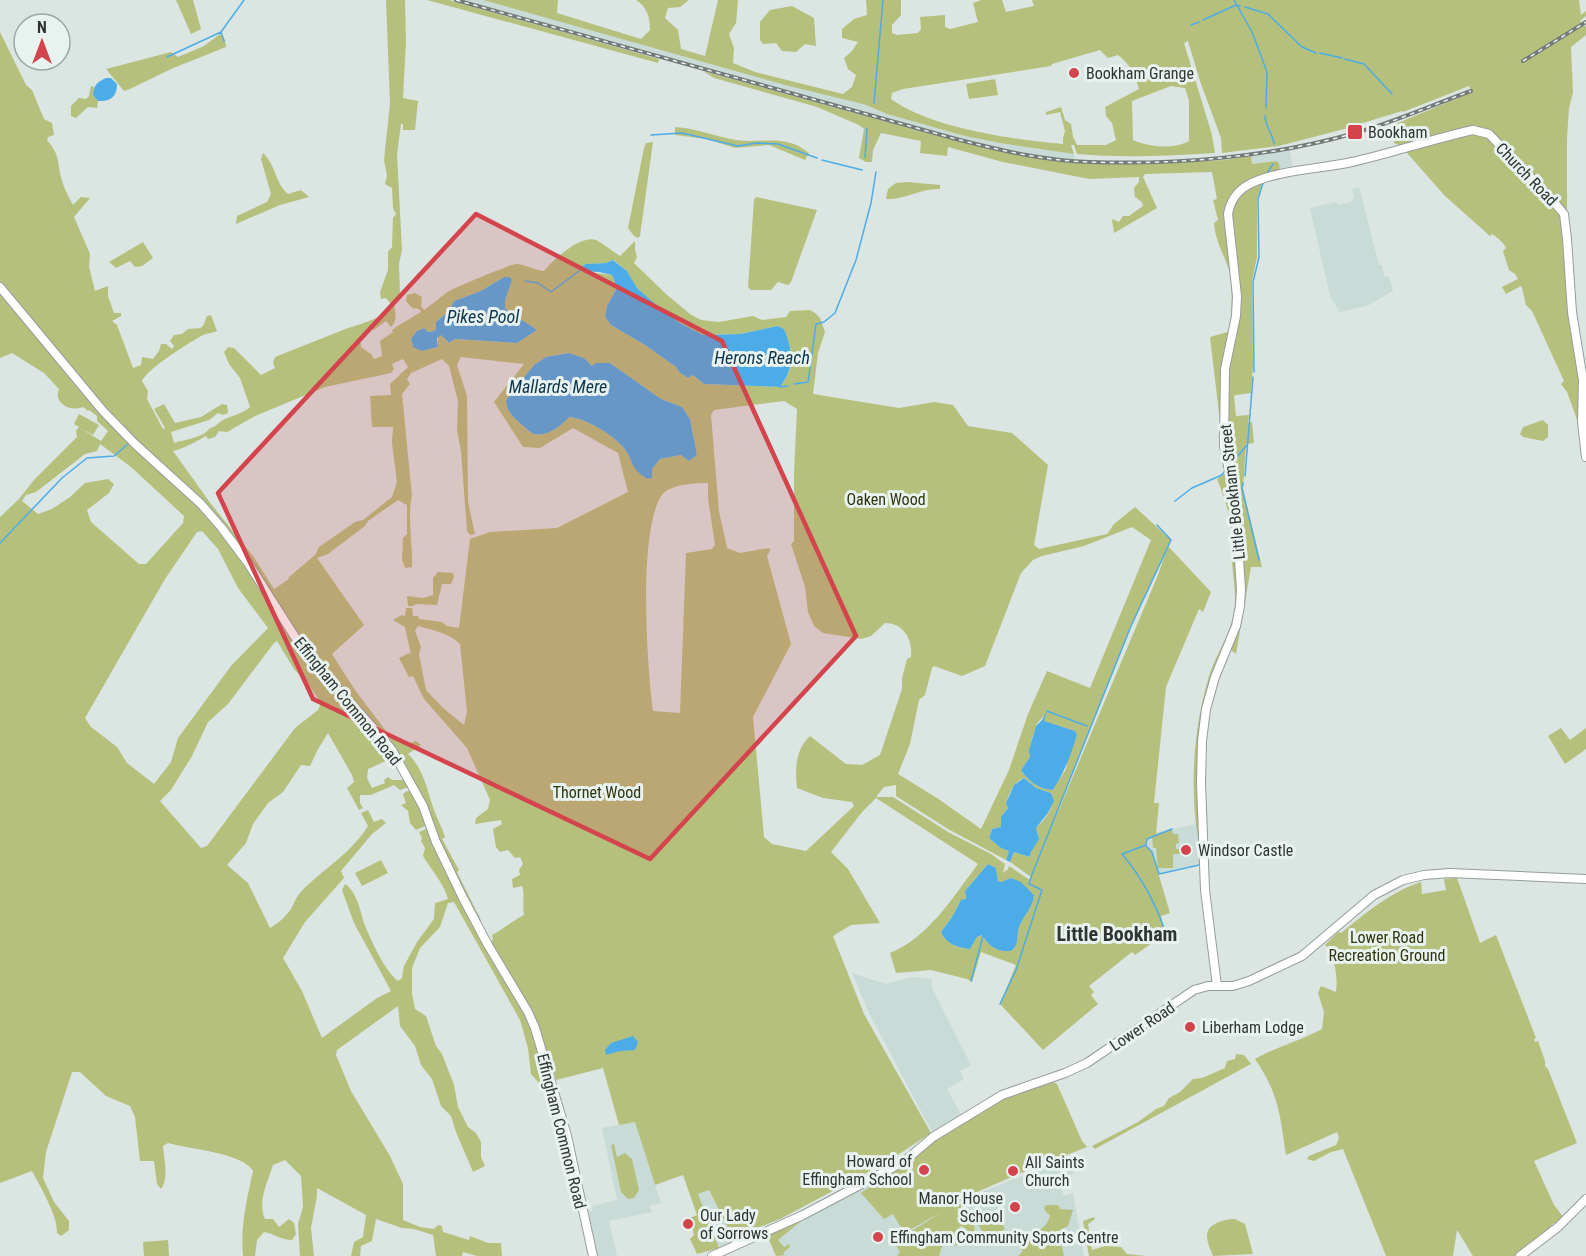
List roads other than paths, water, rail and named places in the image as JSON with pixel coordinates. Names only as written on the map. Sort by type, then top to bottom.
[{"type":"main road","points":[[1520,1256],[1558,1227],[1586,1199]]},
{"type":"street","name":"Church Road","points":[[1251,183],[1263,178],[1352,162],[1473,130],[1489,134],[1564,214],[1568,238],[1572,312],[1583,380],[1582,422],[1586,457]]},
{"type":"street","name":"Little Bookham Street","points":[[1217,986],[1202,858],[1202,762],[1206,709],[1215,677],[1236,626],[1240,606],[1240,570],[1234,500],[1224,446],[1225,369],[1236,316],[1237,296],[1228,214],[1229,207],[1238,193],[1251,183]]},
{"type":"street","name":"Effingham Common Road","points":[[0,287],[103,411],[135,444],[195,498],[221,526],[248,562],[295,637],[315,663],[378,733],[403,768],[423,806],[444,860],[535,1028],[567,1136],[593,1256]]},
{"type":"street","name":"Lower Road","points":[[712,1256],[803,1215],[890,1169],[933,1137],[1002,1095],[1079,1066],[1194,990],[1208,986],[1233,986],[1249,981],[1303,955],[1374,895],[1403,880],[1424,875],[1450,873],[1586,879]]},
{"type":"water","points":[[106,78],[111,78],[117,84],[116,92],[106,101],[98,101],[93,95],[95,86]]},
{"type":"water","name":"Herons Reach","points":[[613,260],[627,271],[637,288],[662,310],[703,335],[740,334],[778,326],[784,329],[791,359],[788,373],[780,387],[704,384],[693,375],[688,378],[645,345],[611,325],[605,317],[607,306],[617,288],[612,275],[579,271],[585,264],[606,263]]},
{"type":"water","name":"Pikes Pool","points":[[504,277],[510,277],[512,280],[505,308],[537,330],[517,343],[455,339],[449,343],[441,335],[437,338],[438,347],[422,351],[413,347],[411,339],[417,331],[424,328],[428,332],[434,331],[436,322],[448,312],[454,301],[481,291]]},
{"type":"water","name":"Mallards Mere","points":[[569,353],[584,358],[592,366],[596,363],[610,363],[661,399],[682,407],[690,419],[697,455],[689,461],[681,455],[660,459],[652,469],[652,478],[648,479],[637,471],[626,451],[617,441],[598,427],[569,417],[557,428],[547,433],[537,434],[529,431],[510,414],[506,400],[534,365],[546,357]]},
{"type":"water","points":[[1047,711],[1044,721],[1075,731],[1077,735],[1067,764],[1053,790],[1035,784],[1021,770],[1030,757],[1029,750],[1036,726]]},
{"type":"water","points":[[1024,778],[1036,788],[1051,793],[1054,801],[1036,828],[1039,839],[1030,857],[1014,852],[1010,862],[1006,860],[1009,851],[1001,848],[989,838],[992,829],[1001,827],[1001,817],[1008,808],[1006,803],[1014,785]]},
{"type":"water","points":[[988,864],[996,868],[998,881],[1011,878],[1021,882],[1034,895],[1019,929],[1016,945],[1011,951],[994,948],[982,935],[977,937],[970,949],[961,948],[949,942],[941,932],[961,900],[966,899],[965,891]]},
{"type":"water","points":[[633,1036],[638,1042],[635,1050],[606,1055],[605,1050],[611,1043]]},
{"type":"waterway","points":[[224,41],[221,32],[244,0]]},
{"type":"waterway","points":[[874,103],[883,0]]},
{"type":"waterway","points":[[1234,0],[1252,32],[1267,72],[1266,108]]},
{"type":"waterway","points":[[1203,20],[1236,5],[1240,6]]},
{"type":"waterway","points":[[1245,7],[1268,14],[1302,47],[1316,53]]},
{"type":"waterway","points":[[1191,25],[1199,22]]},
{"type":"waterway","points":[[167,57],[221,32]]},
{"type":"waterway","points":[[1320,53],[1342,58]]},
{"type":"waterway","points":[[1345,59],[1364,64],[1392,94]]},
{"type":"waterway","points":[[1265,116],[1274,144]]},
{"type":"waterway","points":[[865,158],[867,128]]},
{"type":"waterway","points":[[651,135],[682,133],[738,146],[756,143],[778,144],[817,158]]},
{"type":"waterway","points":[[822,160],[862,170]]},
{"type":"waterway","points":[[1267,173],[1273,164]]},
{"type":"waterway","points":[[794,384],[808,382],[816,324],[824,322],[835,313],[856,260],[871,203],[876,172]]},
{"type":"waterway","points":[[1254,372],[1253,282],[1259,257],[1258,199],[1263,183]]},
{"type":"waterway","points":[[525,281],[538,283],[551,292],[579,271]]},
{"type":"waterway","points":[[1245,476],[1253,377]]},
{"type":"waterway","points":[[780,387],[788,386]]},
{"type":"waterway","points":[[0,543],[62,478],[87,458],[114,456],[128,444]]},
{"type":"waterway","points":[[1231,464],[1247,445]]},
{"type":"waterway","points":[[1175,501],[1192,488],[1222,475],[1225,471]]},
{"type":"waterway","points":[[1243,483],[1242,488],[1259,560]]},
{"type":"waterway","points":[[1000,1004],[1016,970],[1042,890],[1029,884],[1031,877],[1131,626],[1171,540],[1157,525]]},
{"type":"waterway","points":[[1047,711],[1087,726]]},
{"type":"waterway","points":[[1169,943],[1150,896],[1122,854],[1146,845],[1147,839],[1172,829]]},
{"type":"waterway","points":[[1146,846],[1152,852],[1159,874],[1199,865]]},
{"type":"waterway","points":[[971,981],[983,936]]},
{"type":"railway","points":[[456,0],[956,139],[1056,160],[1123,163],[1257,154],[1370,129],[1471,91]]},
{"type":"railway","points":[[1523,61],[1586,22]]},
{"type":"place","name":"Bookham Grange","points":[[1074,73]]},
{"type":"place","name":"Bookham","points":[[1355,132]]},
{"type":"place","name":"Windsor Castle","points":[[1186,850]]},
{"type":"place","name":"Liberham Lodge","points":[[1190,1027]]},
{"type":"place","name":"Howard of Effingham School","points":[[924,1170]]},
{"type":"place","name":"All Saints Church","points":[[1013,1171]]},
{"type":"place","name":"Manor House School","points":[[1015,1207]]},
{"type":"place","name":"Our Lady of Sorrows","points":[[688,1224]]},
{"type":"place","name":"Effingham Community Sports Centre","points":[[878,1237]]},
{"type":"district","name":"Little Bookham","points":[[1117,934]]},
{"type":"park label","name":"Oaken Wood","points":[[886,499]]},
{"type":"park label","name":"Thornet Wood","points":[[597,792]]},
{"type":"park label","name":"Lower Road Recreation Ground","points":[[1387,946]]}]
